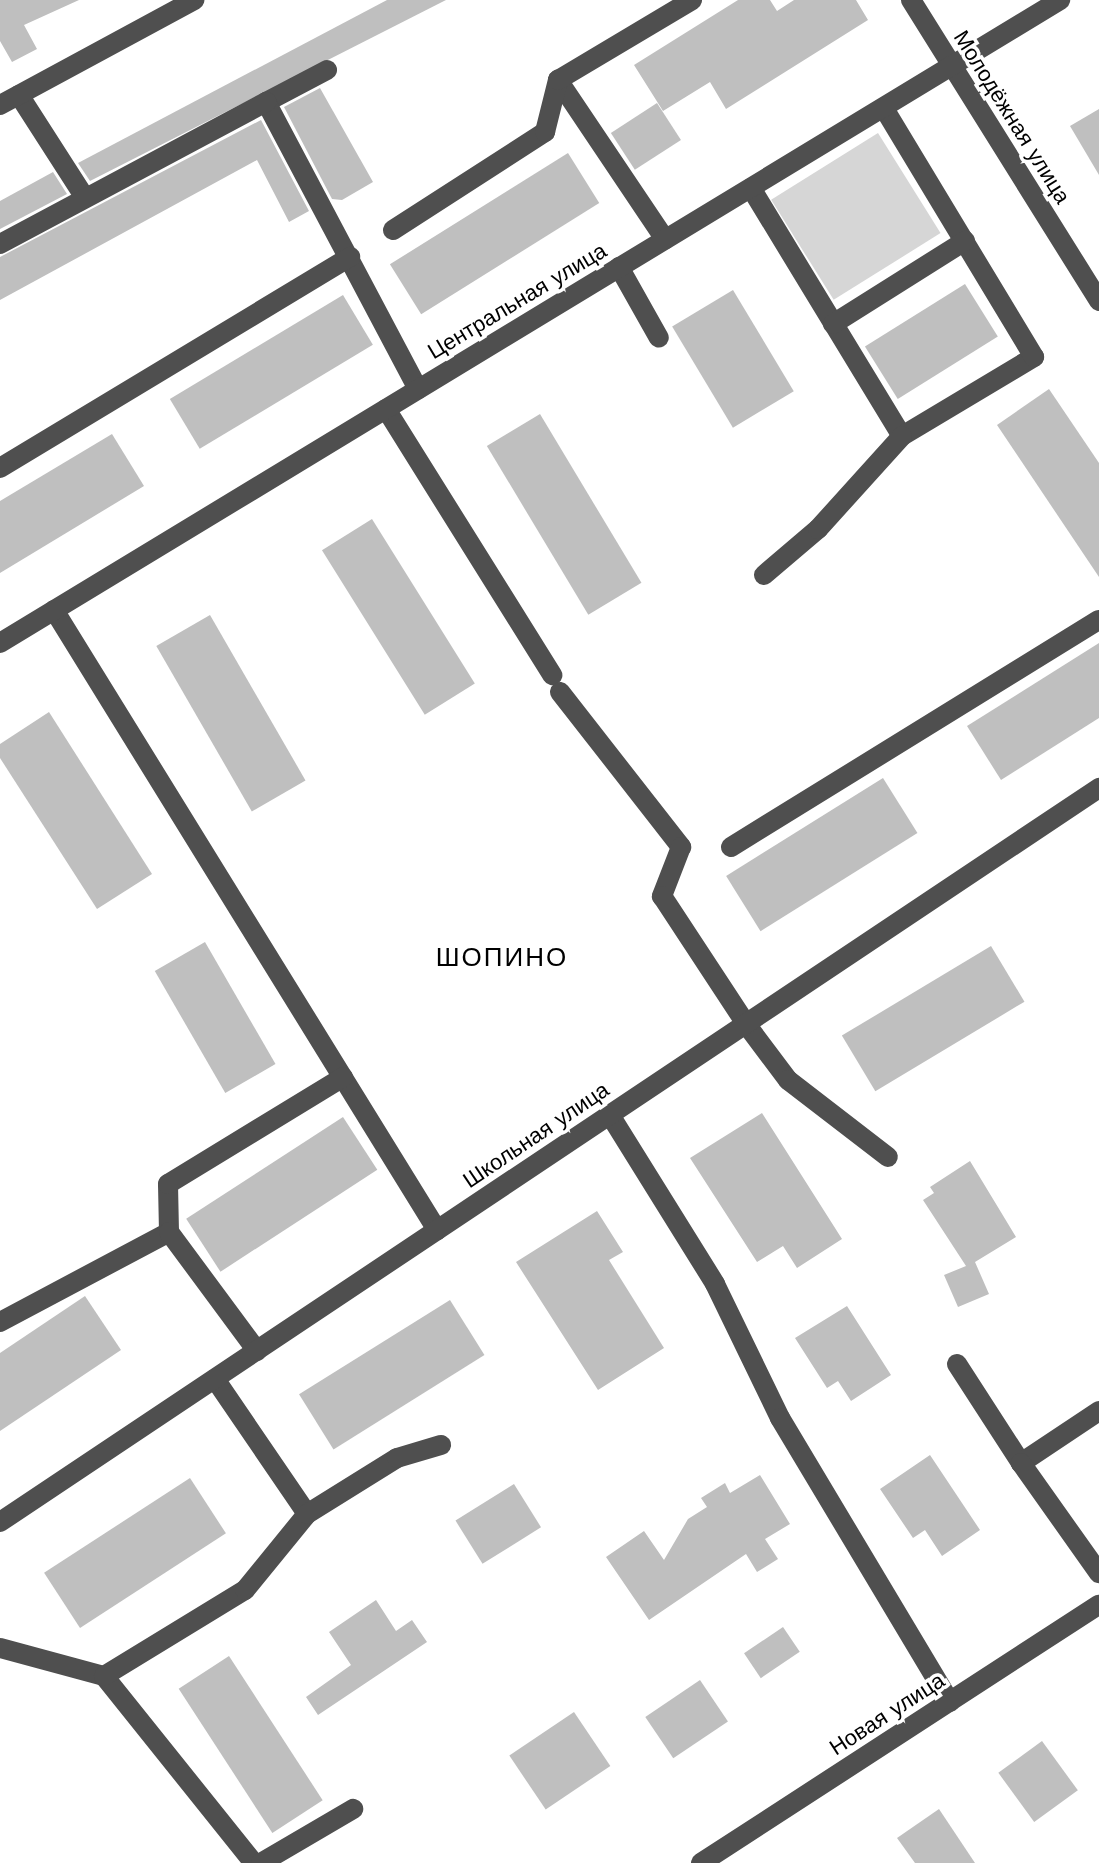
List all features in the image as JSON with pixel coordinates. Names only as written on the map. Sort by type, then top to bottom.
[{"type":"street","points":[[0,105],[194,0]]},
{"type":"street","points":[[393,230],[545,132],[558,80],[692,0]]},
{"type":"street","name":"Молодёжная улица","points":[[911,0],[1099,301]]},
{"type":"street","name":"Центральная улица","points":[[0,643],[953,68],[1056,1]]},
{"type":"street","points":[[0,244],[327,70]]},
{"type":"street","points":[[558,80],[665,239]]},
{"type":"street","points":[[19,95],[85,198]]},
{"type":"street","points":[[266,102],[418,389]]},
{"type":"street","points":[[764,575],[818,529],[902,436],[1034,357],[884,108]]},
{"type":"street","points":[[751,188],[902,436]]},
{"type":"street","points":[[833,324],[965,241]]},
{"type":"street","points":[[0,468],[350,257]]},
{"type":"street","points":[[619,267],[659,338]]},
{"type":"street","points":[[386,409],[556,683],[681,847],[662,896],[746,1024],[788,1080],[888,1157]]},
{"type":"street","points":[[54,610],[437,1230]]},
{"type":"street","points":[[731,847],[1099,620]]},
{"type":"street","name":"Школьная улица","points":[[0,1522],[1099,788]]},
{"type":"street","points":[[257,1351],[169,1232],[168,1184],[343,1077]]},
{"type":"street","points":[[610,1115],[715,1284],[780,1418],[950,1702]]},
{"type":"street","points":[[0,1322],[169,1232]]},
{"type":"street","points":[[957,1364],[1021,1463],[1099,1573]]},
{"type":"street","points":[[215,1379],[307,1514]]},
{"type":"street","points":[[1021,1463],[1099,1411]]},
{"type":"street","points":[[104,1676],[245,1590],[307,1514],[397,1458],[441,1445]]},
{"type":"street","name":"Новая улица","points":[[701,1863],[1099,1605]]},
{"type":"street","points":[[0,1648],[104,1676],[254,1863]]},
{"type":"street","points":[[261,1863],[353,1809]]},
{"type":"shaded area","points":[[878,133],[941,233],[834,300],[771,200]]},
{"type":"building","points":[[0,0],[79,0],[24,25],[37,49],[12,62],[0,41]]},
{"type":"building","points":[[387,0],[446,0],[90,181],[78,163]]},
{"type":"building","points":[[738,0],[770,0],[777,11],[794,0],[856,0],[868,20],[726,109],[710,82],[663,111],[634,65]]},
{"type":"building","points":[[320,88],[373,182],[342,200],[332,199],[284,107]]},
{"type":"building","points":[[657,103],[681,140],[635,170],[611,133]]},
{"type":"building","points":[[1099,109],[1099,175],[1070,126]]},
{"type":"building","points":[[261,120],[309,211],[289,222],[257,160],[0,300],[0,257]]},
{"type":"building","points":[[568,153],[599,203],[421,314],[390,264]]},
{"type":"building","points":[[53,172],[67,194],[0,229],[0,201]]},
{"type":"building","points":[[965,284],[998,337],[898,399],[865,347]]},
{"type":"building","points":[[733,290],[794,391],[733,428],[672,327]]},
{"type":"building","points":[[343,295],[373,345],[200,449],[170,399]]},
{"type":"building","points":[[1049,389],[1099,463],[1099,577],[997,425]]},
{"type":"building","points":[[540,414],[641,583],[588,615],[487,446]]},
{"type":"building","points":[[112,434],[144,486],[0,573],[0,501]]},
{"type":"building","points":[[372,519],[475,684],[425,715],[322,550]]},
{"type":"building","points":[[210,615],[306,780],[252,811],[156,646]]},
{"type":"building","points":[[1099,643],[1099,718],[1001,780],[967,726]]},
{"type":"building","points":[[49,712],[152,874],[97,909],[0,758],[0,744]]},
{"type":"building","points":[[883,778],[917,833],[761,931],[726,876]]},
{"type":"building","points":[[205,942],[276,1064],[225,1093],[155,971]]},
{"type":"building","points":[[991,946],[1024,1002],[875,1091],[842,1036]]},
{"type":"building","points":[[762,1113],[842,1239],[797,1268],[783,1246],[757,1262],[690,1158]]},
{"type":"building","points":[[343,1117],[377,1170],[220,1272],[186,1219]]},
{"type":"building","points":[[970,1161],[1016,1237],[975,1262],[989,1294],[958,1307],[944,1275],[966,1266],[923,1200],[934,1193],[930,1187]]},
{"type":"building","points":[[597,1211],[623,1252],[609,1260],[664,1348],[598,1390],[516,1262]]},
{"type":"building","points":[[85,1296],[121,1350],[0,1431],[0,1353]]},
{"type":"building","points":[[450,1300],[484,1355],[333,1449],[299,1394]]},
{"type":"building","points":[[847,1306],[891,1375],[851,1401],[838,1381],[827,1388],[795,1338]]},
{"type":"building","points":[[930,1455],[980,1530],[942,1556],[925,1530],[913,1538],[880,1489]]},
{"type":"building","points":[[760,1475],[790,1524],[765,1539],[778,1559],[757,1572],[746,1554],[649,1620],[606,1557],[644,1531],[664,1560],[688,1519],[707,1507],[701,1498],[725,1483],[730,1493]]},
{"type":"building","points":[[190,1478],[226,1533],[80,1628],[44,1573]]},
{"type":"building","points":[[514,1484],[541,1527],[483,1564],[455,1521]]},
{"type":"building","points":[[376,1600],[396,1631],[412,1620],[427,1642],[318,1715],[306,1697],[351,1665],[329,1632]]},
{"type":"building","points":[[783,1627],[800,1652],[761,1678],[744,1653]]},
{"type":"building","points":[[229,1656],[323,1800],[272,1833],[179,1689]]},
{"type":"building","points":[[700,1680],[728,1721],[673,1758],[645,1717]]},
{"type":"building","points":[[574,1712],[610,1766],[546,1810],[509,1756]]},
{"type":"building","points":[[1042,1741],[1078,1790],[1034,1822],[998,1773]]},
{"type":"building","points":[[939,1809],[975,1863],[915,1863],[897,1838]]},
{"type":"district","name":"ШОПИНО","points":[[502,958]]}]
